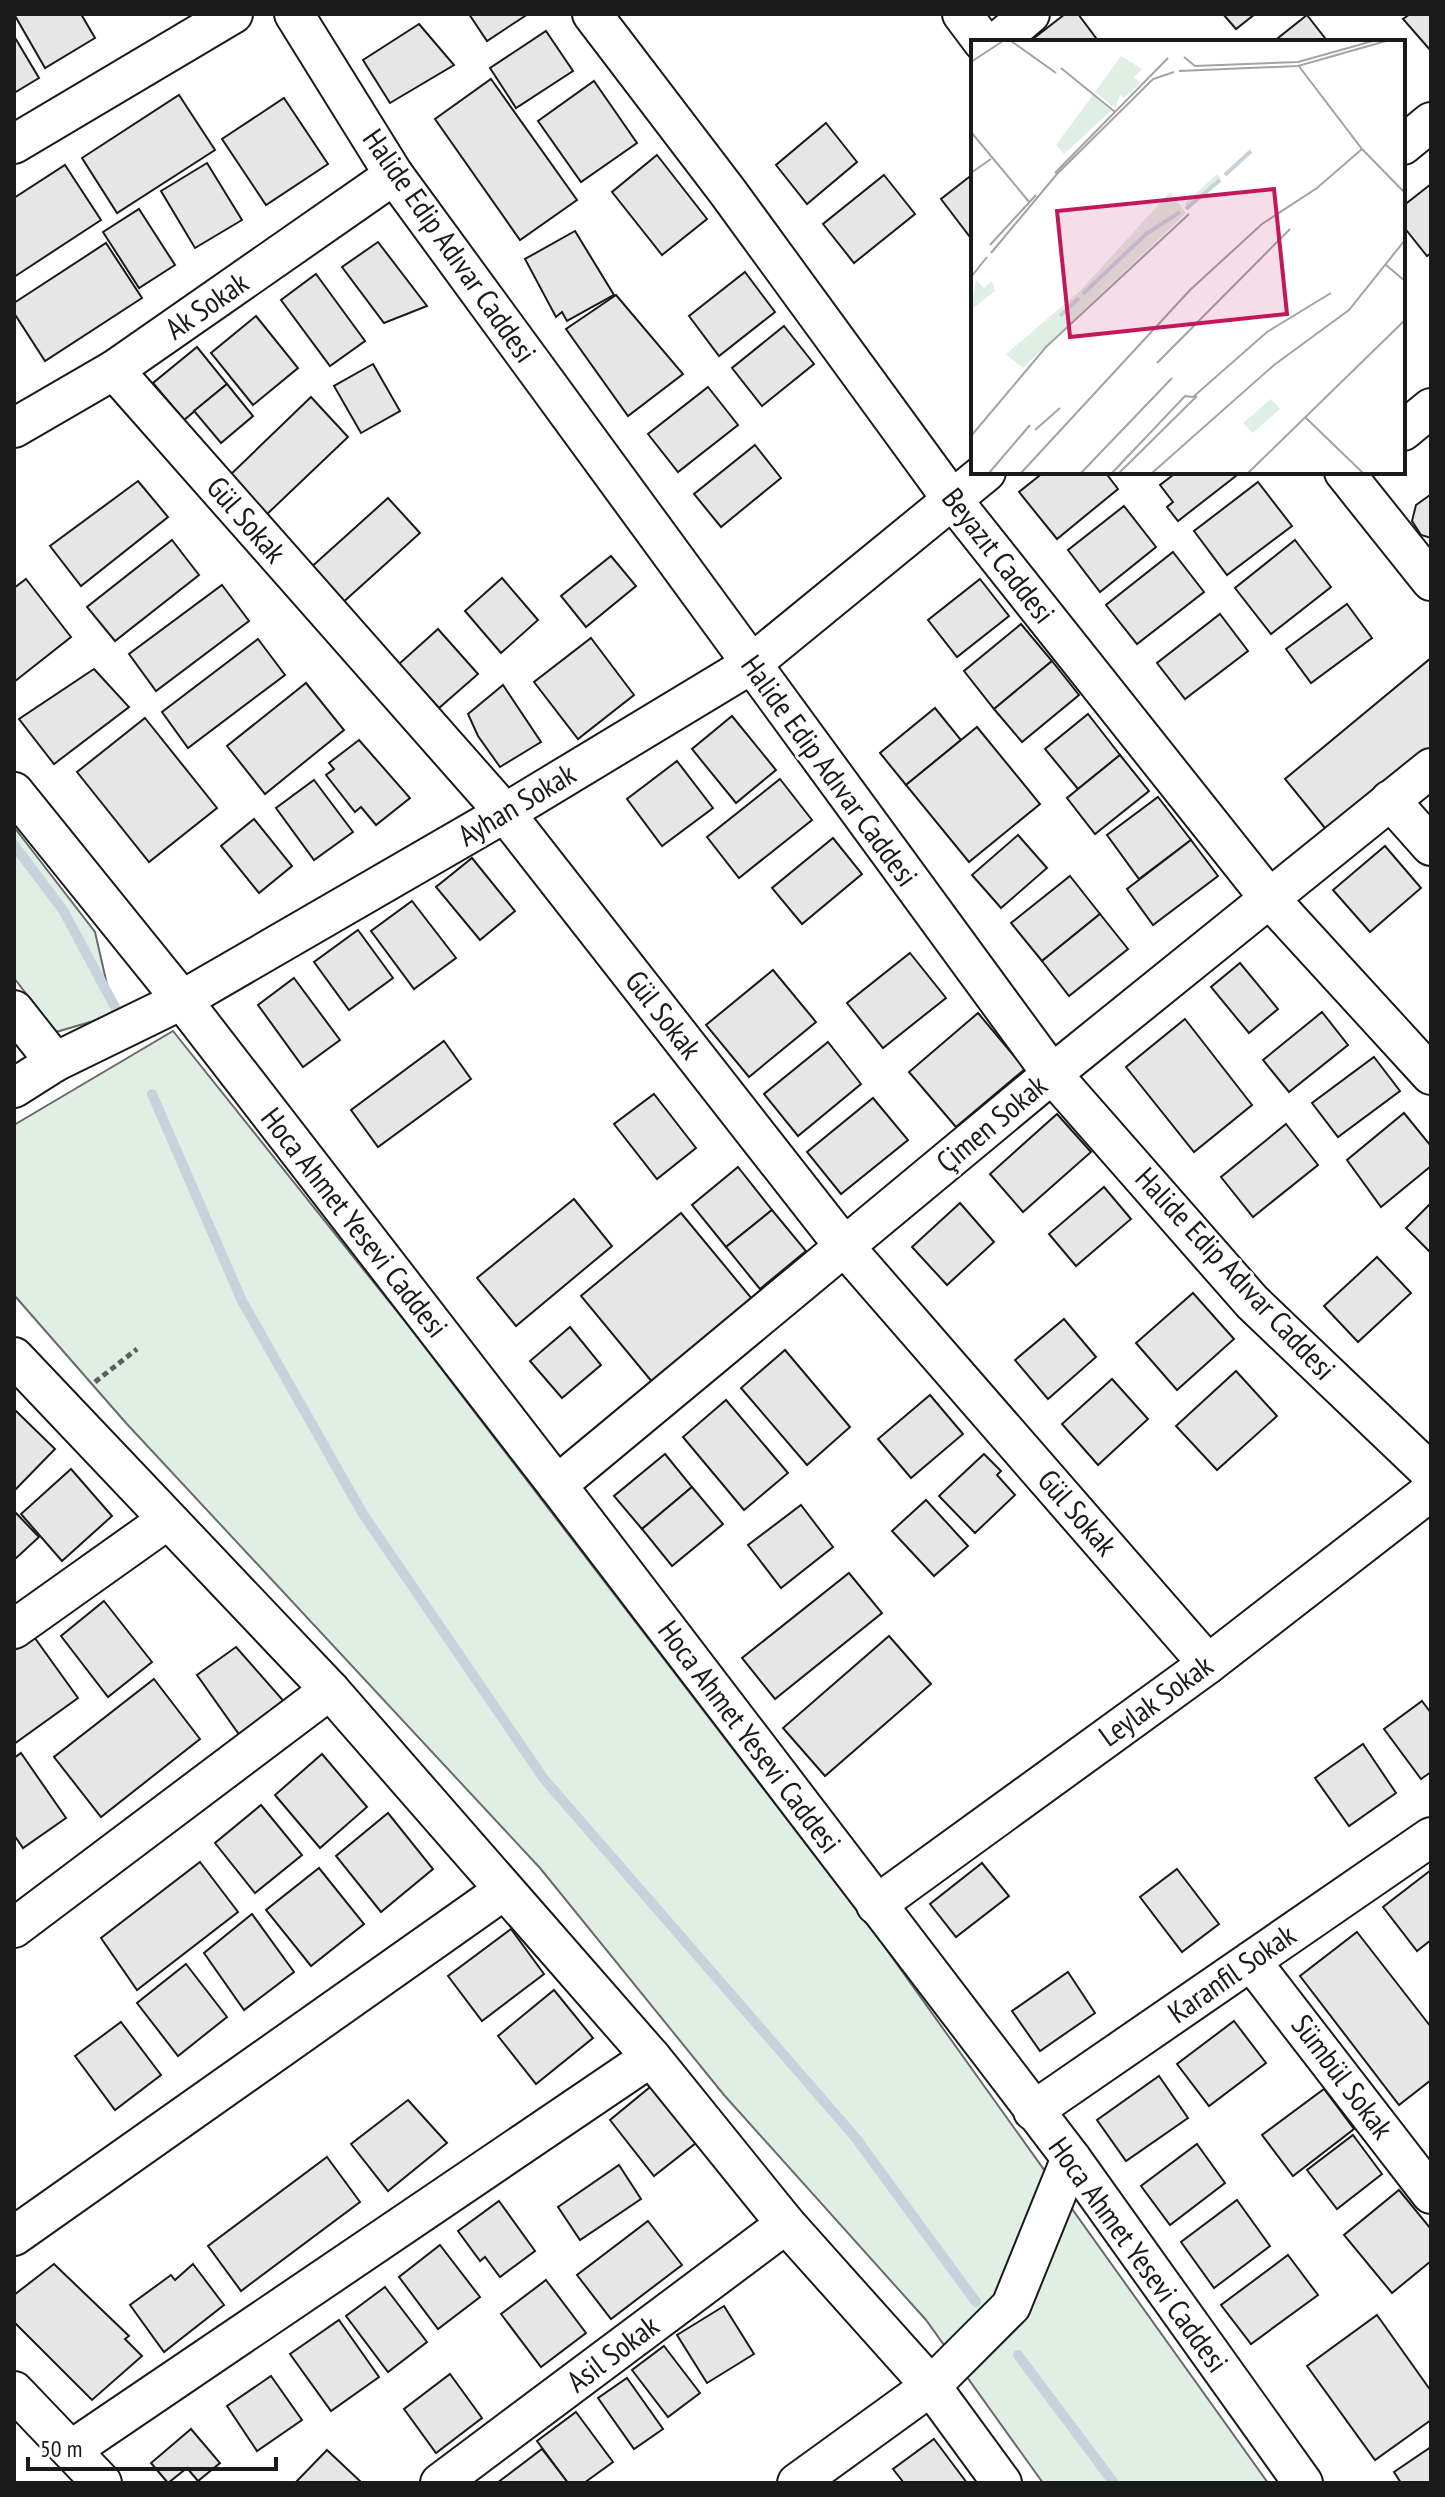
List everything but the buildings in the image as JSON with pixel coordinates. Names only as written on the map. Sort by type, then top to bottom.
[{"type":"street","points":[[14,144],[233,14]]},
{"type":"street","name":"Halide Edip Adıvar Caddesi","points":[[294,14],[394,175],[1052,1074],[1252,1302],[1431,1473]]},
{"type":"street","name":"Beyazıt Caddesi","points":[[592,14],[951,498],[1269,898],[1431,1075]]},
{"type":"street","points":[[962,14],[982,40]]},
{"type":"street","points":[[999,40],[1030,14]]},
{"type":"street","points":[[1405,143],[1431,122]]},
{"type":"street","name":"Ak Sokak","points":[[14,428],[114,370],[394,175]]},
{"type":"street","name":"Gül Sokak","points":[[114,370],[505,813],[844,1246],[1208,1664]]},
{"type":"street","points":[[1405,429],[1431,408]]},
{"type":"street","name":"Ayhan Sokak","points":[[14,1088],[55,1062],[182,1000],[505,813],[750,665],[983,474]]},
{"type":"street","points":[[1348,474],[1431,581]]},
{"type":"street","name":"Çimen Sokak","points":[[557,1485],[1052,1074],[1431,768]]},
{"type":"street","name":"Hoca Ahmet Yesevi Caddesi","points":[[14,792],[182,1000],[1071,2158],[1303,2483]]},
{"type":"street","points":[[1390,800],[1431,846]]},
{"type":"street","points":[[14,1010],[55,1062]]},
{"type":"street","points":[[16,1365],[330,1690],[651,2057],[786,2224],[931,2386],[1002,2483]]},
{"type":"street","name":"Leylak Sokak","points":[[876,1905],[1208,1664],[1431,1491]]},
{"type":"street","points":[[14,1629],[166,1521]]},
{"type":"street","points":[[14,1928],[330,1690]]},
{"type":"street","name":"Karanfil Sokak","points":[[1033,2111],[1431,1837]]},
{"type":"street","points":[[14,2236],[503,1891]]},
{"type":"street","name":"Sümbül Sokak","points":[[1251,1961],[1431,2194]]},
{"type":"street","points":[[71,2450],[651,2057]]},
{"type":"street","points":[[797,2483],[931,2386],[1011,2306],[1071,2158]]},
{"type":"street","name":"Asil Sokak","points":[[440,2483],[786,2224]]},
{"type":"street","points":[[14,2391],[102,2483]]},
{"type":"path","points":[[95,1382],[137,1349]]},
{"type":"green space","points":[[14,827],[95,932],[114,1015],[56,1032],[14,978]]},
{"type":"green space","points":[[173,1031],[407,1324],[884,1946],[1268,2483],[1043,2483],[926,2320],[724,2095],[540,1868],[126,1423],[14,1295],[14,1125]]},
{"type":"waterway","points":[[14,845],[63,910],[122,1020]]},
{"type":"waterway","points":[[152,1094],[242,1301],[363,1514],[544,1779],[855,2137],[976,2302]]},
{"type":"waterway","points":[[1018,2355],[1114,2483]]}]
